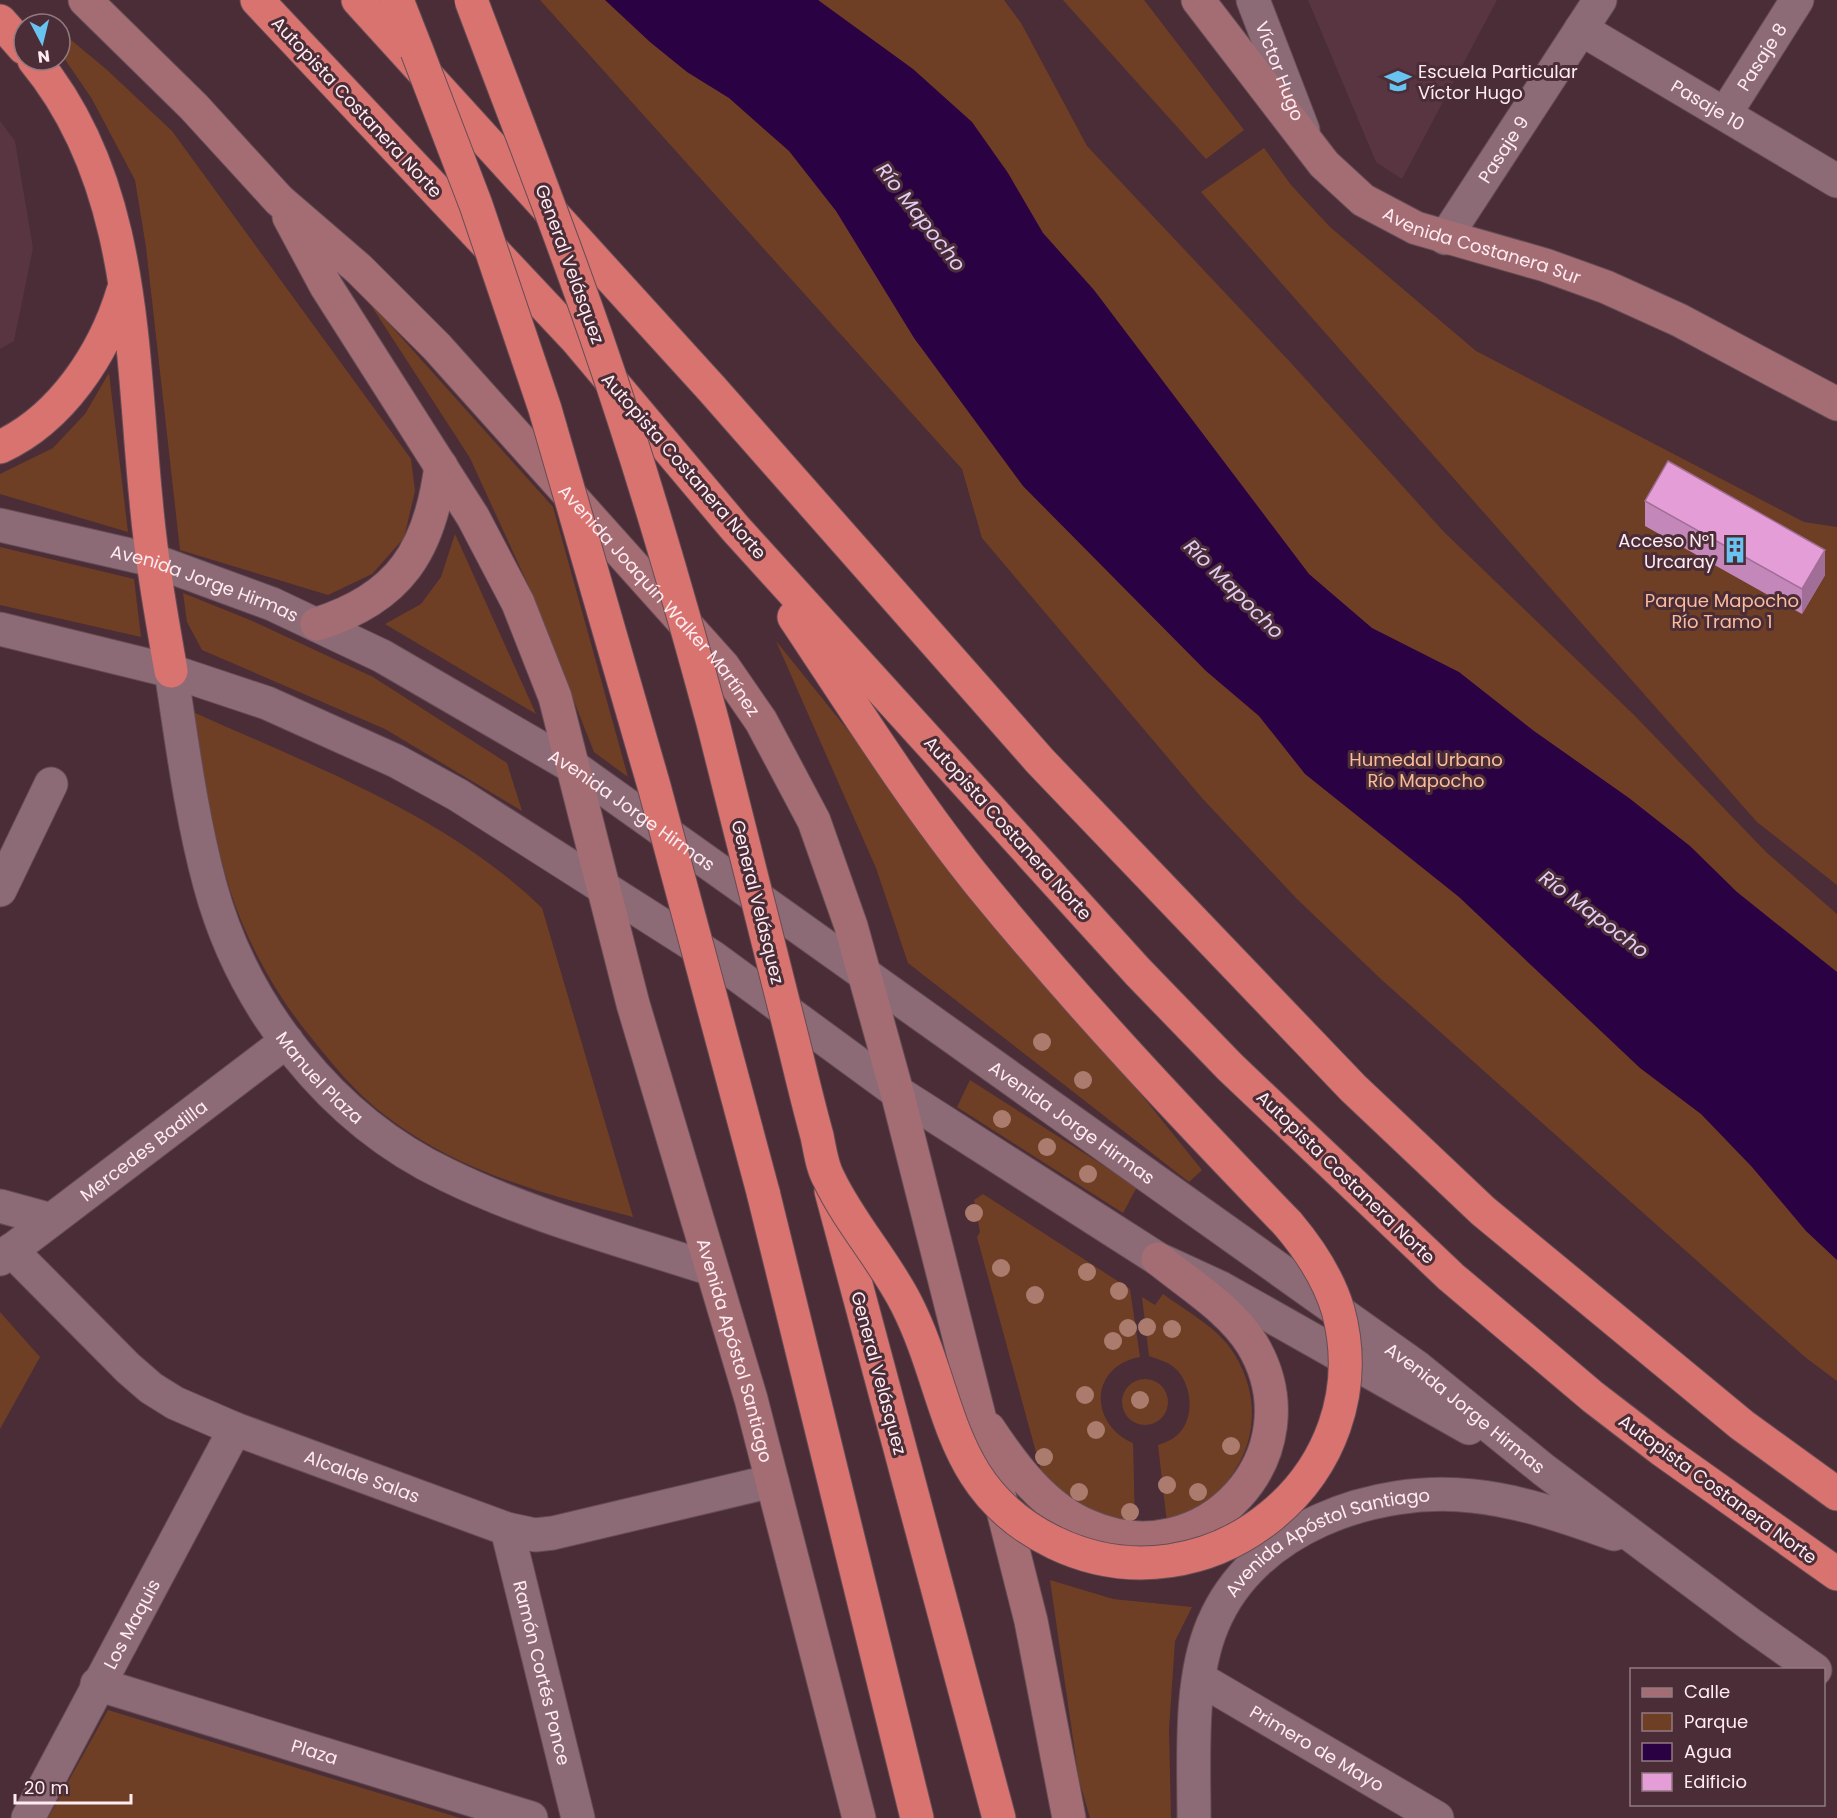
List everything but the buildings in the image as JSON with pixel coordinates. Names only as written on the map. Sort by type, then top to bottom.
[{"type":"highway","name":"Autopista Costanera Norte","points":[[257,0],[576,339],[735,528],[1138,972],[1230,1066],[1451,1277],[1593,1397],[1709,1484],[1837,1574]]},
{"type":"highway","points":[[358,0],[712,389],[1040,761],[1353,1088],[1484,1211],[1742,1425],[1837,1494]]},
{"type":"highway","points":[[397,0],[476,205],[545,409],[660,808],[763,1192],[917,1818]]},
{"type":"highway","name":"General Velásquez","points":[[471,0],[590,319],[643,483],[712,720],[827,1177],[999,1818]]},
{"type":"highway","points":[[0,21],[12,34]]},
{"type":"highway","points":[[43,72],[64,102],[100,177],[120,249],[152,560],[171,671]]},
{"type":"highway","points":[[0,447],[29,430],[71,390],[105,340],[125,284]]},
{"type":"highway","points":[[735,528],[923,809],[980,884],[1087,1011],[1310,1249],[1326,1279],[1338,1310],[1344,1343],[1344,1377],[1339,1410],[1328,1442],[1312,1472],[1292,1498],[1268,1520],[1241,1538],[1211,1551],[1180,1560],[1148,1563],[1115,1561],[1084,1554],[1054,1543],[1026,1526],[1002,1506],[972,1470],[957,1443],[925,1346],[910,1311],[895,1283],[827,1177]]},
{"type":"main road","name":"Avenida Joaquín Walker Martínez","points":[[85,0],[194,107],[279,200],[359,269],[437,347],[723,666],[781,755],[814,821],[837,882],[897,1092]]},
{"type":"main road","name":"Avenida Costanera Sur","points":[[1198,0],[1324,164],[1363,200],[1389,216],[1445,238],[1545,265],[1606,288],[1679,320],[1837,404]]},
{"type":"main road","name":"Avenida Joaquín Walker Martínez","points":[[279,200],[326,286],[473,517],[518,603],[555,697],[575,768],[602,885]]},
{"type":"main road","points":[[317,624],[364,605],[383,592],[410,565],[433,510],[441,466]]},
{"type":"main road","name":"Avenida Apóstol Santiago","points":[[602,885],[633,1004],[751,1399],[859,1818]]},
{"type":"main road","points":[[897,1092],[1031,1621],[1069,1818]]},
{"type":"main road","points":[[979,1412],[1033,1486],[1069,1516],[1087,1526],[1112,1535],[1153,1538],[1187,1531],[1210,1519],[1231,1504],[1252,1478],[1268,1440],[1271,1415],[1269,1390],[1263,1366],[1237,1324],[1158,1259]]},
{"type":"street","name":"Víctor Hugo","points":[[1253,0],[1308,143]]},
{"type":"street","name":"Pasaje 9","points":[[1445,238],[1600,0]]},
{"type":"street","name":"Pasaje 8","points":[[1725,114],[1797,0]]},
{"type":"street","name":"Pasaje 10","points":[[1581,29],[1837,181]]},
{"type":"street","name":"Avenida Jorge Hirmas","points":[[0,525],[152,560],[272,604],[317,624],[443,690],[575,768],[1408,1361],[1470,1408],[1544,1470]]},
{"type":"street","name":"Avenida Jorge Hirmas","points":[[0,629],[171,671],[267,704],[396,761],[458,795],[714,958],[897,1092],[1158,1259],[1221,1288],[1544,1470]]},
{"type":"street","name":"Manuel Plaza","points":[[171,671],[191,797],[210,887],[242,968],[262,1006],[287,1041],[333,1094],[386,1138],[444,1174],[483,1192],[598,1234],[711,1269]]},
{"type":"street","points":[[0,890],[51,784]]},
{"type":"street","name":"Mercedes Badilla","points":[[5,1254],[287,1041]]},
{"type":"street","points":[[0,1206],[51,1220]]},
{"type":"street","name":"Alcalde Salas","points":[[5,1254],[151,1388],[175,1403],[236,1429],[507,1529],[535,1535],[553,1533],[772,1480]]},
{"type":"street","name":"Los Maquis","points":[[28,1818],[97,1684],[236,1429]]},
{"type":"street","points":[[1544,1470],[1749,1624],[1812,1668]]},
{"type":"street","name":"Avenida Apóstol Santiago","points":[[1194,1818],[1195,1722],[1200,1679],[1212,1625],[1244,1574],[1263,1555],[1283,1541],[1309,1527],[1362,1505],[1426,1496],[1475,1496],[1578,1521],[1652,1549]]},
{"type":"street","name":"Ramón Cortés Ponce","points":[[507,1529],[578,1818]]},
{"type":"street","name":"Primero de Mayo","points":[[1200,1679],[1437,1818]]},
{"type":"street","name":"Plaza","points":[[97,1684],[531,1818]]},
{"type":"shaded area","name":"Escuela Particular Víctor Hugo","points":[[1308,0],[1497,0],[1402,179],[1376,162]]},
{"type":"shaded area","points":[[0,121],[15,141],[33,248],[14,341],[0,349]]},
{"type":"green space","name":"Humedal Urbano Río Mapocho","points":[[540,0],[1004,0],[1021,23],[1087,146],[1291,363],[1444,532],[1635,716],[1767,853],[1837,914],[1837,1381],[1805,1357],[1383,981],[1297,899],[1202,798],[982,538],[962,469]]},
{"type":"green space","points":[[1063,0],[1144,0],[1244,130],[1206,159]]},
{"type":"green space","points":[[72,41],[106,69],[172,131],[411,459],[415,491],[404,538],[372,574],[328,595],[180,550],[146,247],[135,180],[92,99],[72,70]]},
{"type":"green space","name":"Parque Mapocho Río Tramo 1","points":[[1264,148],[1291,185],[1330,227],[1476,351],[1804,522],[1837,527],[1837,885],[1757,822],[1201,192]]},
{"type":"green space","points":[[367,299],[553,507],[628,777],[594,752],[530,589],[470,458]]},
{"type":"green space","points":[[109,373],[128,532],[0,494],[0,474],[53,448],[85,414]]},
{"type":"green space","points":[[455,534],[536,714],[385,624],[421,604],[441,577]]},
{"type":"green space","points":[[0,547],[134,579],[141,637],[0,605]]},
{"type":"green space","points":[[183,593],[250,620],[373,677],[507,763],[522,811],[385,729],[202,650],[187,622]]},
{"type":"green space","points":[[776,641],[1202,1170],[1189,1182],[908,963],[876,868]]},
{"type":"green space","points":[[193,712],[331,773],[421,819],[504,875],[542,908],[633,1217],[536,1190],[473,1167],[414,1136],[386,1116],[353,1087],[293,1014],[271,981],[244,927],[230,890],[218,846]]},
{"type":"green space","points":[[970,1080],[1137,1187],[1123,1213],[957,1107]]},
{"type":"green space","points":[[983,1194],[1130,1289],[1140,1357],[1123,1362],[1111,1371],[1104,1383],[1101,1396],[1102,1409],[1108,1422],[1118,1434],[1133,1443],[1135,1525],[1073,1507],[1042,1474],[977,1237],[980,1232],[974,1200]]},
{"type":"green space","points":[[1163,1294],[1201,1320],[1227,1343],[1243,1370],[1252,1407],[1247,1444],[1230,1478],[1203,1507],[1167,1523],[1158,1445],[1173,1438],[1181,1431],[1186,1423],[1190,1405],[1187,1387],[1178,1371],[1168,1363],[1149,1356],[1142,1297],[1155,1305]]},
{"type":"green space","points":[[0,1312],[40,1357],[0,1429]]},
{"type":"green space","points":[[1145,1379],[1161,1386],[1168,1402],[1161,1418],[1145,1425],[1129,1418],[1122,1402],[1129,1386]]},
{"type":"green space","points":[[1050,1580],[1113,1599],[1192,1607],[1175,1641],[1169,1729],[1171,1818],[1090,1818],[1079,1780]]},
{"type":"green space","points":[[108,1710],[460,1818],[48,1818]]},
{"type":"water","name":"Río Mapocho","points":[[605,0],[818,0],[913,69],[972,122],[1008,173],[1043,233],[1094,290],[1309,574],[1372,628],[1459,672],[1534,731],[1629,798],[1690,846],[1737,892],[1837,972],[1837,1260],[1806,1231],[1752,1167],[1701,1114],[1640,1068],[1459,897],[1305,774],[1259,716],[1206,671],[1023,486],[914,338],[836,211],[789,151],[729,98],[687,72],[650,42]]},
{"type":"place","name":"Escuela Particular Víctor Hugo","points":[[1398,81]]},
{"type":"place","name":"Acceso N°1 Urcaray","points":[[1735,550]]}]
